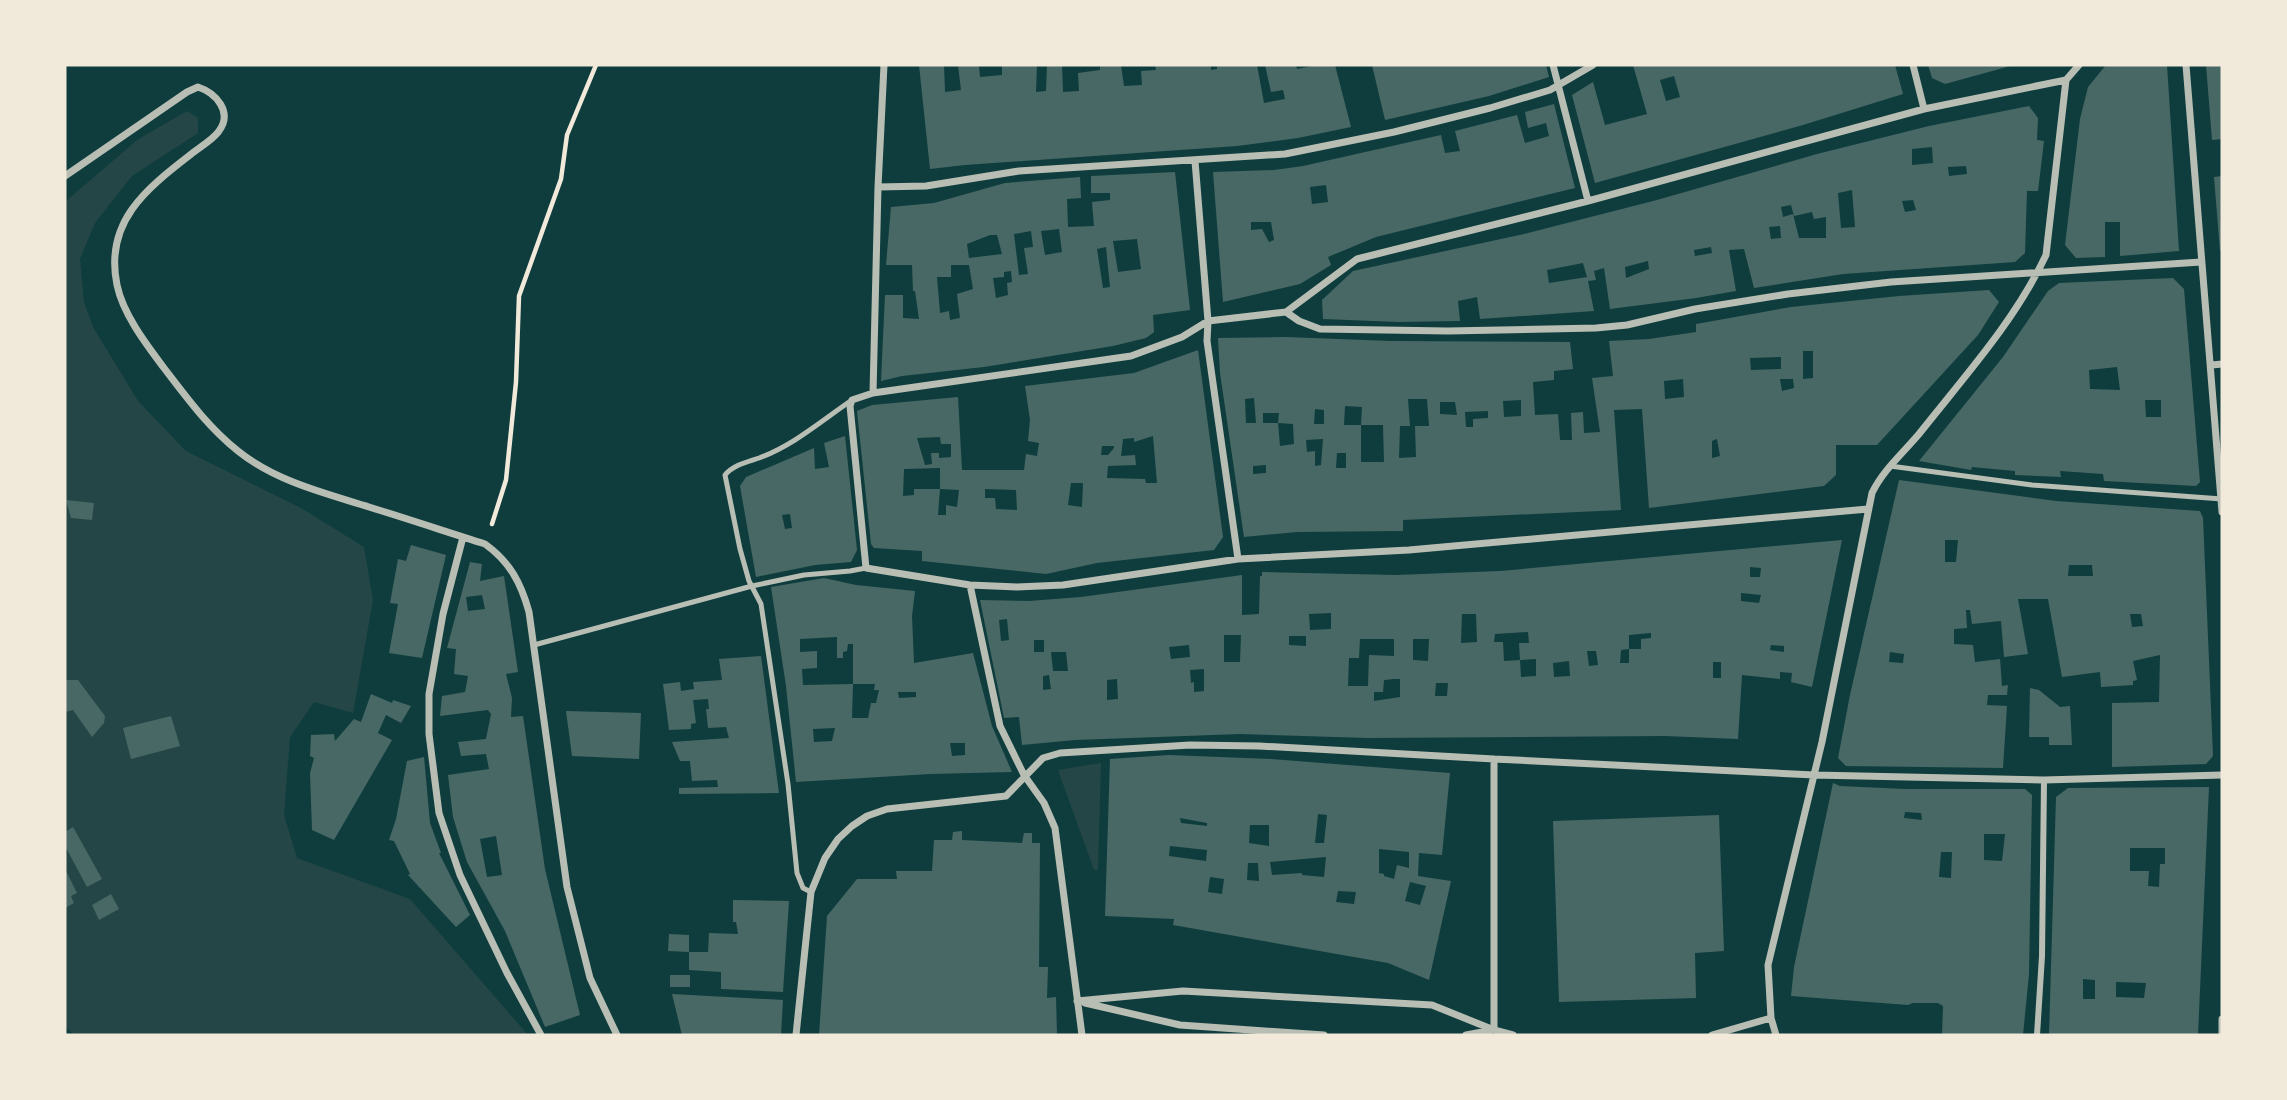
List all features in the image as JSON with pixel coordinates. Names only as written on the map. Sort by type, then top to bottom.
[{"type":"street","points":[[873,393],[884,65]]},
{"type":"street","points":[[1553,65],[1588,201]]},
{"type":"street","points":[[878,187],[926,186],[1019,171],[1285,154],[1489,108],[1560,85],[1593,65]]},
{"type":"street","points":[[1913,65],[1924,109]]},
{"type":"street","points":[[1776,1035],[1770,1018],[1768,965],[1814,775],[1868,509],[1878,480],[1906,450],[1992,342],[2037,273],[2046,254],[2066,80],[2079,65]]},
{"type":"street","points":[[2186,65],[2222,512]]},
{"type":"street","points":[[1868,509],[1409,550],[1238,559],[1063,585],[970,585],[866,568],[850,406],[852,400],[873,393],[1131,356],[1182,337],[1208,321],[1286,312],[1357,259],[1588,201],[1924,109],[2066,80]]},
{"type":"street","points":[[65,176],[187,92],[198,87],[209,91],[222,104],[224,118],[219,132],[155,182],[137,200],[117,241],[117,286],[130,315],[158,359],[202,418],[240,453],[299,484],[485,544],[502,556],[522,588],[529,612],[567,887],[590,978],[617,1035]]},
{"type":"street","points":[[1195,161],[1208,321],[1207,341],[1238,559]]},
{"type":"street","points":[[1286,312],[1299,321],[1320,329],[1448,331],[1597,328],[1627,325],[1695,309],[1788,294],[1891,282],[2201,262]]},
{"type":"street","points":[[2212,365],[2222,364]]},
{"type":"street","points":[[463,537],[443,614],[429,694],[429,734],[439,813],[460,875],[507,973],[541,1035]]},
{"type":"street","points":[[970,585],[1000,726],[1024,775],[1044,803],[1055,828],[1082,1035]]},
{"type":"street","points":[[796,1035],[811,892],[825,858],[838,839],[867,816],[887,809],[999,798],[1014,789],[1024,775],[1043,758],[1060,753],[1190,745],[1259,746],[1814,775],[2044,780],[2222,775]]},
{"type":"street","points":[[1494,759],[1494,1030]]},
{"type":"street","points":[[2037,1035],[2042,956],[2044,780]]},
{"type":"street","points":[[1077,1001],[1183,991],[1432,1005],[1513,1035]]},
{"type":"street","points":[[1077,1001],[1180,1025],[1324,1035]]},
{"type":"street","points":[[1712,1035],[1770,1018]]},
{"type":"street","points":[[2222,1019],[2222,1035]]},
{"type":"street","points":[[1466,1035],[1494,1030]]},
{"type":"lane","points":[[811,892],[803,888],[797,873],[775,691],[761,604],[740,549],[725,475],[735,467],[768,455],[793,441],[852,400]]},
{"type":"lane","points":[[1890,466],[2032,485],[2222,499]]},
{"type":"lane","points":[[534,645],[752,586],[804,575],[866,568]]},
{"type":"path","points":[[485,544],[506,481],[516,382],[519,296],[561,179],[567,135],[596,65]]},
{"type":"shaded area","points":[[187,111],[198,118],[198,133],[132,176],[95,223],[80,259],[84,302],[93,327],[138,401],[186,451],[301,508],[364,547],[373,600],[353,713],[314,702],[290,737],[284,815],[297,858],[410,899],[528,1035],[75,1035],[65,1027],[65,202],[137,140]]},
{"type":"shaded area","points":[[1101,763],[1098,870],[1094,870],[1058,770]]},
{"type":"building","points":[[919,65],[944,65],[945,92],[961,90],[958,65],[979,65],[980,77],[1002,75],[1002,65],[1037,65],[1036,92],[1046,91],[1047,65],[1062,65],[1063,92],[1079,91],[1078,73],[1100,70],[1100,65],[1121,65],[1124,86],[1142,85],[1141,71],[1156,70],[1155,65],[1211,65],[1211,70],[1217,69],[1217,65],[1257,65],[1264,103],[1285,99],[1283,90],[1271,92],[1265,65],[1296,65],[1297,69],[1335,65],[1351,127],[1298,138],[1237,146],[930,169]]},
{"type":"building","points":[[1372,65],[1546,65],[1549,77],[1489,96],[1385,120]]},
{"type":"building","points":[[1633,65],[1895,65],[1903,94],[1595,183],[1572,95],[1593,82],[1605,125],[1647,114]],"holes":[[[1674,76],[1680,97],[1666,101],[1660,80]]]},
{"type":"building","points":[[1928,65],[2014,65],[1945,84],[1932,78]]},
{"type":"building","points":[[2106,65],[2167,65],[2179,251],[2120,256],[2120,222],[2105,222],[2105,257],[2076,258],[2065,245],[2080,119],[2088,87]]},
{"type":"building","points":[[2206,65],[2222,65],[2222,139],[2212,140]]},
{"type":"building","points":[[1554,104],[1575,188],[1376,237],[1328,257],[1331,265],[1300,284],[1223,302],[1213,172],[1303,166],[1441,135],[1445,153],[1460,151],[1455,131],[1517,115],[1525,143],[1549,136],[1546,123],[1528,128],[1525,112]],"holes":[[[1326,185],[1328,202],[1312,204],[1310,187]],[[1251,222],[1271,222],[1274,240],[1269,242],[1262,229],[1251,230]]]},
{"type":"building","points":[[2029,106],[2038,118],[2037,140],[2044,141],[2038,191],[2027,191],[2025,253],[2015,262],[1843,274],[1754,288],[1744,249],[1729,250],[1736,291],[1696,298],[1610,309],[1604,268],[1594,271],[1596,280],[1588,281],[1594,311],[1480,319],[1477,297],[1458,301],[1460,321],[1323,319],[1322,300],[1353,271],[1524,234],[1929,126]],"holes":[[[1932,147],[1933,163],[1912,165],[1912,149]],[[1966,166],[1967,174],[1949,176],[1948,167]],[[1852,190],[1855,227],[1841,228],[1838,193]],[[1913,200],[1916,210],[1905,212],[1902,201]],[[1791,205],[1794,216],[1812,212],[1814,219],[1826,217],[1826,238],[1799,238],[1793,214],[1783,217],[1781,207]],[[1780,226],[1781,238],[1771,239],[1769,227]],[[1711,247],[1712,253],[1695,256],[1694,250]],[[1648,261],[1649,269],[1626,278],[1625,267]],[[1583,263],[1587,277],[1549,283],[1547,270]]]},
{"type":"building","points":[[1175,172],[1190,310],[1153,315],[1154,332],[1146,338],[1113,346],[881,381],[885,295],[903,295],[903,318],[919,319],[913,291],[912,265],[886,265],[891,207],[934,203],[1005,183],[1080,177],[1081,198],[1067,199],[1068,227],[1094,226],[1092,202],[1110,200],[1110,193],[1091,193],[1091,176]],"holes":[[[1059,229],[1062,252],[1045,255],[1041,231]],[[1031,231],[1033,247],[1024,248],[1028,274],[1019,275],[1014,234]],[[997,235],[1002,254],[969,258],[967,244]],[[1137,239],[1141,269],[1118,272],[1113,241]],[[1106,247],[1110,287],[1103,288],[1097,249]],[[951,265],[969,265],[973,289],[957,294],[960,318],[950,320],[949,311],[940,313],[937,277],[951,277]],[[1011,271],[1012,282],[1007,283],[1008,295],[996,298],[993,278],[1004,277],[1004,272]]]},
{"type":"building","points":[[2222,176],[2222,251],[2220,251],[2214,177]]},
{"type":"building","points":[[2173,278],[2184,289],[2200,482],[2196,486],[2104,481],[2103,474],[2060,471],[2061,477],[2015,475],[2015,471],[1972,467],[1971,470],[1919,461],[2003,357],[2048,291],[2059,283]],"holes":[[[2117,367],[2120,390],[2090,389],[2089,370]],[[2145,400],[2161,400],[2161,417],[2146,417]]]},
{"type":"building","points":[[1989,290],[1999,302],[1978,335],[1877,445],[1836,445],[1836,475],[1824,486],[1649,508],[1642,409],[1614,410],[1621,510],[1403,520],[1403,531],[1297,532],[1244,537],[1220,373],[1218,338],[1570,342],[1573,369],[1554,371],[1554,380],[1533,382],[1535,415],[1558,414],[1560,440],[1572,440],[1571,413],[1583,412],[1584,433],[1600,432],[1592,378],[1613,376],[1609,341],[1649,339],[1696,332],[1696,324],[1791,307]],"holes":[[[1803,351],[1813,351],[1813,378],[1803,379]],[[1781,357],[1781,369],[1751,370],[1750,358]],[[1683,379],[1684,397],[1665,399],[1664,381]],[[1780,379],[1793,379],[1794,388],[1782,391]],[[1254,398],[1256,423],[1246,423],[1245,399]],[[1408,399],[1427,399],[1429,426],[1415,426],[1416,457],[1399,458],[1400,426],[1410,426]],[[1521,400],[1521,416],[1504,417],[1503,401]],[[1440,402],[1455,402],[1457,415],[1440,414]],[[1345,406],[1362,407],[1361,425],[1344,425]],[[1315,409],[1324,410],[1324,424],[1314,424]],[[1488,411],[1488,418],[1473,419],[1473,427],[1466,427],[1465,412]],[[1263,413],[1279,413],[1278,423],[1263,423]],[[1278,423],[1293,424],[1294,444],[1280,446]],[[1361,425],[1383,425],[1384,462],[1361,462]],[[1323,439],[1321,465],[1315,466],[1315,451],[1307,452],[1306,440]],[[1717,439],[1720,456],[1712,458],[1712,441]],[[1337,453],[1346,453],[1346,468],[1336,468]],[[1266,465],[1266,473],[1253,474],[1253,466]]]},
{"type":"building","points":[[1198,350],[1223,537],[1214,550],[1097,563],[1046,574],[922,561],[922,551],[874,548],[871,544],[857,411],[872,405],[958,397],[962,470],[1024,470],[1026,454],[1037,456],[1039,443],[1028,441],[1030,420],[1025,386],[1134,373]],"holes":[[[1153,436],[1157,483],[1146,483],[1145,479],[1107,478],[1108,466],[1136,465],[1135,455],[1121,456],[1123,439],[1134,438],[1134,442]],[[940,437],[941,444],[951,444],[951,457],[939,458],[939,453],[931,453],[932,464],[925,465],[917,438]],[[1102,446],[1114,446],[1108,455],[1101,455]],[[940,468],[940,489],[914,489],[914,495],[903,496],[904,469]],[[1071,483],[1083,483],[1082,507],[1068,505]],[[940,489],[959,490],[957,507],[946,505],[946,515],[938,515]],[[985,489],[1016,490],[1017,510],[996,509],[995,498],[985,498]]]},
{"type":"building","points":[[845,436],[857,550],[851,562],[815,565],[756,577],[740,486],[746,477],[814,448],[815,469],[829,467],[824,443]],"holes":[[[790,514],[792,528],[785,529],[782,515]]]},
{"type":"building","points":[[1899,480],[2056,501],[2200,511],[2203,518],[2213,756],[2206,764],[2112,767],[2112,703],[2159,702],[2160,655],[2133,661],[2137,680],[2133,681],[2133,685],[2101,687],[2100,672],[2062,677],[2048,599],[2018,599],[2028,654],[2004,657],[2001,621],[1972,624],[1970,610],[1966,610],[1967,628],[1954,629],[1954,644],[1973,645],[1975,662],[2000,659],[2002,686],[2008,685],[2007,695],[1988,695],[1987,705],[2007,706],[2003,768],[1846,766],[1838,758]],"holes":[[[1945,540],[1958,540],[1956,562],[1945,562]],[[2069,565],[2092,565],[2093,576],[2068,576]],[[2130,614],[2141,614],[2143,626],[2132,627]],[[1890,652],[1904,654],[1903,663],[1889,662]]]},
{"type":"building","points":[[66,500],[94,503],[92,520],[71,518]]},
{"type":"building","points":[[1842,540],[1812,687],[1791,682],[1792,673],[1780,672],[1780,679],[1742,675],[1738,739],[1665,736],[1368,738],[1240,734],[1075,740],[1022,745],[1019,717],[1004,718],[980,600],[1029,601],[1081,597],[1242,575],[1242,615],[1259,614],[1262,572],[1396,575],[1500,571]],"holes":[[[1750,567],[1761,568],[1760,577],[1750,577]],[[1741,593],[1761,595],[1759,603],[1741,601]],[[1331,613],[1331,629],[1310,630],[1309,614]],[[1462,614],[1476,614],[1477,642],[1461,643]],[[1007,619],[1009,640],[1001,641],[999,620]],[[1528,632],[1529,643],[1519,643],[1520,660],[1504,661],[1503,642],[1494,642],[1495,634]],[[1651,633],[1651,638],[1641,639],[1641,649],[1629,649],[1629,635]],[[1224,635],[1241,635],[1240,662],[1224,662]],[[1289,636],[1306,636],[1306,646],[1289,645]],[[1360,639],[1394,639],[1394,656],[1369,655],[1368,686],[1348,686],[1349,658],[1359,658]],[[1413,639],[1429,639],[1428,661],[1413,660]],[[1034,640],[1044,640],[1044,652],[1034,652]],[[1189,645],[1190,657],[1171,659],[1169,647]],[[1771,645],[1784,646],[1784,652],[1770,650]],[[1629,649],[1629,663],[1620,663],[1621,650]],[[1587,651],[1596,651],[1598,665],[1589,666]],[[1051,652],[1066,652],[1068,671],[1053,671]],[[1536,659],[1536,676],[1521,677],[1520,660]],[[1569,661],[1570,676],[1554,677],[1553,663]],[[1713,662],[1721,662],[1721,678],[1713,678]],[[1204,669],[1204,691],[1194,692],[1194,682],[1191,683],[1190,670]],[[1049,675],[1051,689],[1043,690],[1043,676]],[[1117,679],[1118,699],[1107,700],[1107,680]],[[1400,679],[1400,697],[1374,701],[1374,692],[1383,692],[1384,680]],[[1436,683],[1448,683],[1447,696],[1435,696]]]},
{"type":"building","points":[[411,545],[446,555],[422,658],[389,653],[398,604],[390,603],[398,559],[406,561]]},
{"type":"building","points":[[470,562],[482,564],[480,581],[504,576],[518,672],[506,674],[512,698],[511,717],[523,716],[545,869],[580,1015],[545,1027],[505,931],[467,862],[453,817],[448,775],[489,769],[486,754],[461,756],[458,742],[486,739],[491,714],[488,710],[440,716],[442,696],[465,692],[468,676],[454,674],[456,649],[447,648]],"holes":[[[482,595],[485,609],[468,611],[466,597]],[[496,836],[502,875],[487,877],[480,839]]]},
{"type":"building","points":[[824,578],[856,585],[915,591],[912,616],[914,663],[973,653],[992,726],[1012,772],[796,782],[786,686],[771,587]],"holes":[[[837,637],[837,658],[843,658],[848,644],[853,644],[853,684],[803,685],[802,669],[817,668],[817,651],[800,652],[800,639]],[[853,684],[875,684],[874,690],[879,690],[876,703],[871,703],[868,718],[852,718]],[[898,692],[916,692],[916,697],[899,698]],[[835,728],[832,741],[814,742],[813,729]],[[950,743],[965,743],[965,755],[952,756]]]},
{"type":"building","points":[[761,656],[779,793],[679,794],[679,788],[718,787],[717,780],[692,781],[690,761],[680,761],[672,742],[729,738],[726,727],[708,728],[708,699],[693,700],[696,723],[691,724],[691,729],[669,730],[663,684],[680,682],[681,691],[694,689],[693,682],[722,680],[719,659]]},
{"type":"building","points":[[65,680],[78,680],[105,716],[104,723],[92,737],[73,710],[65,712]]},
{"type":"building","points":[[2030,688],[2039,690],[2060,707],[2070,706],[2072,745],[2049,745],[2049,737],[2029,737]]},
{"type":"building","points":[[371,694],[392,703],[393,700],[411,706],[401,723],[386,715],[378,733],[392,740],[334,840],[312,830],[310,773],[314,758],[310,756],[311,735],[334,734],[335,741],[354,719],[361,722]]},
{"type":"building","points":[[566,711],[641,713],[639,759],[572,756]]},
{"type":"building","points":[[171,716],[180,746],[131,759],[123,728]]},
{"type":"building","points":[[1169,755],[1271,759],[1450,773],[1442,855],[1419,853],[1418,876],[1451,881],[1429,980],[1388,963],[1173,925],[1174,919],[1105,916],[1110,759]],"holes":[[[1318,814],[1327,815],[1324,843],[1315,843]],[[1180,818],[1207,823],[1207,826],[1181,823]],[[1250,825],[1269,825],[1269,846],[1249,843]],[[1170,846],[1207,850],[1206,861],[1169,856]],[[1379,849],[1409,852],[1409,868],[1397,865],[1394,879],[1379,873]],[[1326,857],[1324,877],[1302,873],[1272,875],[1270,862]],[[1248,863],[1258,863],[1259,881],[1247,880]],[[1210,877],[1224,879],[1222,894],[1208,892]],[[1410,882],[1426,886],[1420,905],[1405,901]],[[1338,891],[1356,892],[1354,904],[1336,902]]]},
{"type":"building","points":[[424,757],[430,823],[439,853],[470,915],[456,927],[408,875],[410,874],[394,841],[389,840],[396,819],[407,761]]},
{"type":"building","points":[[1833,783],[1840,786],[1905,789],[2025,789],[2032,795],[2029,974],[2023,1035],[1942,1035],[1943,1006],[1938,1003],[1908,1005],[1791,996],[1794,967]],"holes":[[[1905,812],[1921,813],[1922,820],[1904,818]],[[1984,834],[2005,834],[2002,861],[1984,860]],[[1941,852],[1952,852],[1951,878],[1939,877]]]},
{"type":"building","points":[[2209,787],[2198,1035],[2049,1035],[2056,797],[2068,788]],"holes":[[[2130,848],[2165,848],[2165,864],[2160,864],[2159,887],[2148,886],[2149,871],[2130,871]],[[2083,979],[2095,980],[2095,999],[2083,999]],[[2116,982],[2146,983],[2144,998],[2116,997]]]},
{"type":"building","points":[[1719,815],[1724,951],[1695,953],[1696,998],[1559,1002],[1553,821]]},
{"type":"building","points":[[73,827],[102,879],[87,887],[65,846],[65,832]]},
{"type":"building","points":[[962,831],[962,840],[1022,843],[1024,833],[1032,833],[1032,843],[1040,843],[1039,967],[1048,967],[1047,998],[1056,997],[1057,1035],[819,1035],[827,916],[857,879],[897,879],[896,871],[932,871],[934,840],[952,840],[953,832]]},
{"type":"building","points":[[65,869],[77,893],[71,896],[74,903],[65,908]]},
{"type":"building","points":[[111,894],[119,909],[99,920],[92,905]]},
{"type":"building","points":[[733,900],[789,901],[783,992],[721,989],[721,972],[689,970],[689,952],[708,952],[709,933],[738,934],[736,922],[733,922]]},
{"type":"building","points":[[669,934],[689,935],[689,952],[668,951]]},
{"type":"building","points":[[670,975],[690,975],[690,987],[670,987]]},
{"type":"building","points":[[672,994],[783,1000],[781,1035],[682,1035]]}]
